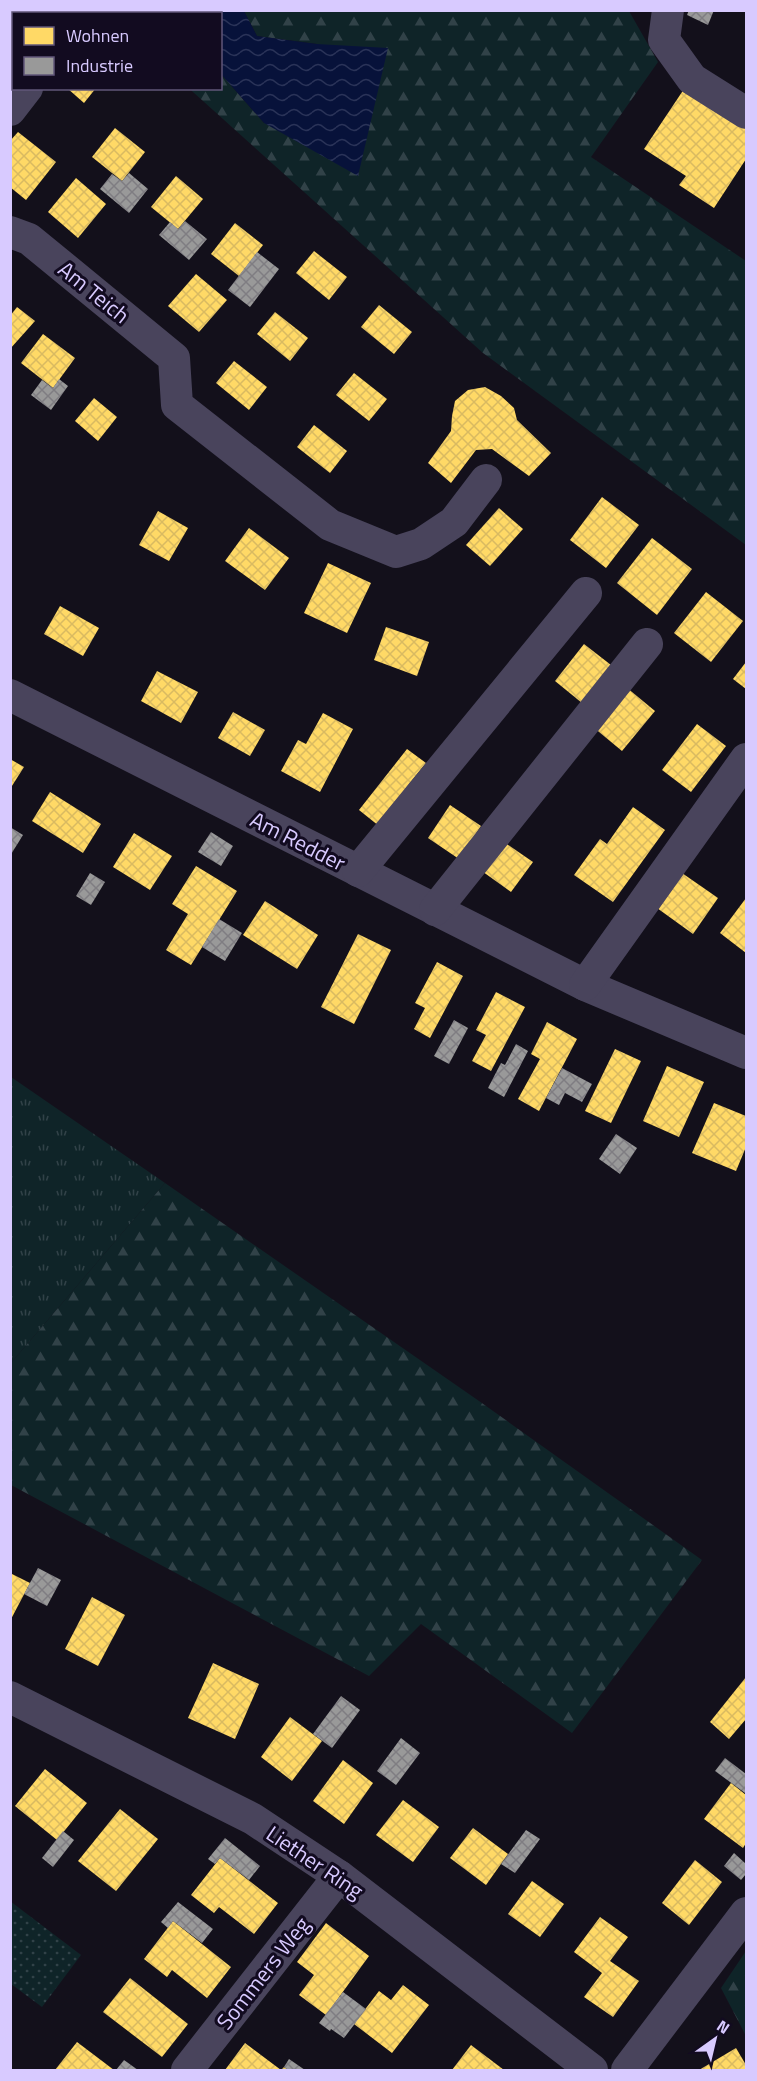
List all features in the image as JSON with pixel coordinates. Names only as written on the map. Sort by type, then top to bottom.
[{"type":"street","points":[[668,10],[664,40],[692,79],[747,113]]},
{"type":"street","points":[[10,110],[25,90]]},
{"type":"street","name":"Am Teich","points":[[10,232],[29,239],[174,358],[177,405],[330,525],[396,552],[421,544],[454,522],[486,480]]},
{"type":"street","points":[[358,871],[586,593]]},
{"type":"street","points":[[435,910],[647,644]]},
{"type":"street","name":"Am Redder","points":[[10,695],[585,985],[747,1053]]},
{"type":"street","points":[[585,985],[747,759]]},
{"type":"street","name":"Liether Ring","points":[[10,1697],[253,1819],[339,1876],[592,2070]]},
{"type":"street","name":"Sommers Weg","points":[[188,2070],[339,1876]]},
{"type":"street","points":[[627,2070],[747,1913]]},
{"type":"green space","points":[[244,11],[629,11],[658,62],[591,157],[746,261],[746,545],[483,353],[191,90],[222,90],[222,75],[264,123],[317,44],[257,36]]},
{"type":"green space","points":[[11,1077],[165,1183],[11,1363]]},
{"type":"green space","points":[[165,1183],[479,1401],[702,1560],[572,1733],[421,1624],[369,1676],[11,1485],[11,1363]]},
{"type":"green space","points":[[10,1901],[81,1955],[42,2007],[11,1984]]},
{"type":"green space","points":[[746,1951],[746,2036],[721,1988]]},
{"type":"water","points":[[166,11],[244,11],[257,36],[317,44],[388,48],[358,176],[264,123],[222,75],[222,12]]},
{"type":"building: Wohnen","points":[[10,10],[67,10],[66,12],[12,12],[12,56],[10,55]]},
{"type":"building: Wohnen","points":[[686,86],[746,127],[746,159],[714,208],[679,185],[686,176],[644,149]]},
{"type":"building: Wohnen","points":[[69,90],[94,90],[84,103]]},
{"type":"building: Wohnen","points":[[115,128],[145,152],[122,181],[92,157]]},
{"type":"building: Wohnen","points":[[18,132],[56,162],[26,200],[10,187],[10,141]]},
{"type":"building: Wohnen","points":[[176,176],[203,199],[178,229],[151,207]]},
{"type":"building: Wohnen","points":[[76,178],[106,204],[78,238],[48,212]]},
{"type":"building: Wohnen","points":[[235,223],[263,245],[239,276],[211,254]]},
{"type":"building: Wohnen","points":[[314,251],[347,277],[329,300],[296,273]]},
{"type":"building: Wohnen","points":[[196,274],[227,300],[199,332],[168,306]]},
{"type":"building: Wohnen","points":[[379,305],[412,332],[394,354],[361,327]]},
{"type":"building: Wohnen","points":[[17,307],[35,321],[10,349],[10,316]]},
{"type":"building: Wohnen","points":[[275,312],[308,338],[290,361],[257,334]]},
{"type":"building: Wohnen","points":[[43,334],[75,358],[53,388],[21,363]]},
{"type":"building: Wohnen","points":[[234,361],[267,387],[249,410],[216,383]]},
{"type":"building: Wohnen","points":[[354,373],[387,399],[369,421],[336,395]]},
{"type":"building: Wohnen","points":[[485,387],[501,396],[514,408],[517,420],[551,453],[529,476],[492,449],[476,450],[451,483],[428,463],[451,431],[455,401],[468,390]]},
{"type":"building: Wohnen","points":[[94,398],[117,417],[98,441],[75,421]]},
{"type":"building: Wohnen","points":[[314,425],[347,451],[330,473],[297,447]]},
{"type":"building: Wohnen","points":[[602,497],[639,525],[606,568],[570,540]]},
{"type":"building: Wohnen","points":[[499,508],[523,529],[490,566],[466,545]]},
{"type":"building: Wohnen","points":[[158,511],[188,528],[169,561],[139,545]]},
{"type":"building: Wohnen","points":[[249,528],[289,558],[265,590],[225,561]]},
{"type":"building: Wohnen","points":[[652,538],[692,569],[657,615],[617,583]]},
{"type":"building: Wohnen","points":[[328,563],[371,583],[347,633],[304,613]]},
{"type":"building: Wohnen","points":[[706,592],[743,621],[711,662],[674,633]]},
{"type":"building: Wohnen","points":[[60,606],[99,628],[83,656],[44,634]]},
{"type":"building: Wohnen","points":[[386,627],[429,642],[417,676],[374,660]]},
{"type":"building: Wohnen","points":[[584,644],[611,665],[582,703],[555,681]]},
{"type":"building: Wohnen","points":[[746,662],[746,689],[733,679]]},
{"type":"building: Wohnen","points":[[157,671],[198,692],[181,723],[141,701]]},
{"type":"building: Wohnen","points":[[626,687],[655,711],[622,751],[593,727]]},
{"type":"building: Wohnen","points":[[233,712],[265,730],[250,756],[218,738]]},
{"type":"building: Wohnen","points":[[323,713],[353,729],[320,792],[281,771],[298,740],[306,744]]},
{"type":"building: Wohnen","points":[[697,724],[726,746],[691,792],[662,770]]},
{"type":"building: Wohnen","points":[[407,749],[426,763],[406,788],[384,830],[359,810]]},
{"type":"building: Wohnen","points":[[10,759],[24,767],[10,789]]},
{"type":"building: Wohnen","points":[[50,792],[101,824],[83,853],[32,821]]},
{"type":"building: Wohnen","points":[[450,805],[481,826],[459,859],[428,838]]},
{"type":"building: Wohnen","points":[[633,807],[665,830],[613,902],[574,875],[600,839],[607,844]]},
{"type":"building: Wohnen","points":[[134,833],[172,856],[150,890],[113,867]]},
{"type":"building: Wohnen","points":[[501,840],[533,862],[511,892],[479,869]]},
{"type":"building: Wohnen","points":[[196,866],[237,891],[191,965],[166,950],[188,914],[172,904]]},
{"type":"building: Wohnen","points":[[682,873],[718,898],[693,934],[657,908]]},
{"type":"building: Wohnen","points":[[746,898],[746,953],[720,933]]},
{"type":"building: Wohnen","points":[[265,901],[318,935],[297,969],[243,935]]},
{"type":"building: Wohnen","points":[[358,934],[391,950],[354,1024],[321,1007]]},
{"type":"building: Wohnen","points":[[437,962],[463,976],[430,1038],[414,1029],[425,1008],[415,1003]]},
{"type":"building: Wohnen","points":[[496,992],[525,1007],[491,1071],[472,1061],[486,1035],[476,1030]]},
{"type":"building: Wohnen","points":[[547,1022],[577,1039],[539,1111],[518,1099],[540,1059],[531,1054]]},
{"type":"building: Wohnen","points":[[615,1049],[641,1061],[611,1123],[585,1111]]},
{"type":"building: Wohnen","points":[[667,1066],[704,1082],[679,1137],[643,1121]]},
{"type":"building: Wohnen","points":[[714,1103],[746,1116],[746,1147],[736,1171],[692,1153]]},
{"type":"building: Wohnen","points":[[10,1573],[30,1583],[10,1621]]},
{"type":"building: Wohnen","points":[[92,1597],[125,1615],[98,1666],[65,1649]]},
{"type":"building: Wohnen","points":[[213,1663],[259,1684],[235,1739],[188,1718]]},
{"type":"building: Wohnen","points":[[746,1677],[746,1719],[729,1739],[710,1722]]},
{"type":"building: Wohnen","points":[[290,1717],[322,1741],[292,1781],[261,1757]]},
{"type":"building: Wohnen","points":[[343,1760],[373,1783],[344,1824],[313,1801]]},
{"type":"building: Wohnen","points":[[45,1769],[87,1803],[57,1840],[15,1806]]},
{"type":"building: Wohnen","points":[[731,1783],[746,1795],[746,1843],[743,1848],[704,1819]]},
{"type":"building: Wohnen","points":[[403,1800],[439,1827],[413,1862],[376,1835]]},
{"type":"building: Wohnen","points":[[120,1809],[158,1839],[116,1891],[78,1861]]},
{"type":"building: Wohnen","points":[[473,1828],[508,1854],[486,1885],[450,1858]]},
{"type":"building: Wohnen","points":[[220,1858],[278,1903],[254,1934],[219,1907],[214,1913],[191,1895]]},
{"type":"building: Wohnen","points":[[695,1860],[722,1882],[689,1925],[662,1903]]},
{"type":"building: Wohnen","points":[[532,1881],[564,1904],[540,1937],[508,1914]]},
{"type":"building: Wohnen","points":[[600,1917],[628,1937],[610,1961],[639,1981],[613,2017],[584,1997],[602,1973],[574,1952]]},
{"type":"building: Wohnen","points":[[173,1921],[231,1967],[207,1998],[172,1970],[167,1977],[144,1959]]},
{"type":"building: Wohnen","points":[[326,1923],[369,1956],[326,2015],[299,1995],[314,1975],[297,1962]]},
{"type":"building: Wohnen","points":[[130,1978],[188,2024],[162,2057],[103,2012]]},
{"type":"building: Wohnen","points":[[403,1985],[429,2005],[392,2053],[354,2024],[379,1991],[391,2000]]},
{"type":"building: Wohnen","points":[[77,2042],[114,2070],[55,2070]]},
{"type":"building: Wohnen","points":[[245,2043],[281,2070],[225,2070]]},
{"type":"building: Wohnen","points":[[471,2045],[504,2070],[452,2070]]},
{"type":"building: Wohnen","points":[[736,2048],[746,2065],[746,2070],[699,2070]]},
{"type":"building: Industrie","points":[[689,10],[714,10],[708,25],[687,15]]},
{"type":"building: Industrie","points":[[129,173],[148,189],[129,213],[100,189],[112,174],[122,181]]},
{"type":"building: Industrie","points":[[185,221],[207,239],[189,260],[159,235],[170,222],[178,229]]},
{"type":"building: Industrie","points":[[257,252],[279,269],[250,307],[228,290]]},
{"type":"building: Industrie","points":[[59,379],[68,386],[51,410],[31,395],[42,380],[53,388]]},
{"type":"building: Industrie","points":[[10,827],[23,835],[10,856]]},
{"type":"building: Industrie","points":[[211,832],[233,846],[221,866],[198,852]]},
{"type":"building: Industrie","points":[[90,873],[105,882],[91,905],[76,896]]},
{"type":"building: Industrie","points":[[219,919],[242,933],[225,961],[202,947]]},
{"type":"building: Industrie","points":[[454,1020],[468,1028],[449,1064],[434,1056]]},
{"type":"building: Industrie","points":[[516,1044],[528,1051],[504,1097],[488,1088],[501,1063],[505,1065]]},
{"type":"building: Industrie","points":[[562,1068],[592,1084],[582,1102],[565,1093],[559,1105],[546,1098]]},
{"type":"building: Industrie","points":[[616,1134],[637,1148],[620,1174],[599,1159]]},
{"type":"building: Industrie","points":[[38,1568],[61,1580],[47,1606],[24,1594]]},
{"type":"building: Industrie","points":[[341,1696],[360,1710],[332,1748],[313,1734]]},
{"type":"building: Industrie","points":[[401,1738],[420,1753],[396,1785],[377,1771]]},
{"type":"building: Industrie","points":[[725,1758],[746,1774],[745,1793],[715,1771]]},
{"type":"building: Industrie","points":[[526,1830],[540,1839],[515,1873],[501,1864]]},
{"type":"building: Industrie","points":[[63,1831],[74,1840],[53,1867],[42,1858]]},
{"type":"building: Industrie","points":[[225,1838],[260,1866],[249,1880],[220,1858],[215,1864],[208,1859]]},
{"type":"building: Industrie","points":[[734,1853],[746,1864],[746,1874],[741,1880],[724,1866]]},
{"type":"building: Industrie","points":[[178,1902],[213,1929],[202,1943],[173,1921],[168,1928],[161,1922]]},
{"type":"building: Industrie","points":[[343,1992],[366,2009],[344,2038],[319,2023]]},
{"type":"building: Industrie","points":[[289,2059],[305,2070],[288,2070],[284,2067]]},
{"type":"building: Industrie","points":[[124,2060],[138,2070],[116,2070]]}]
